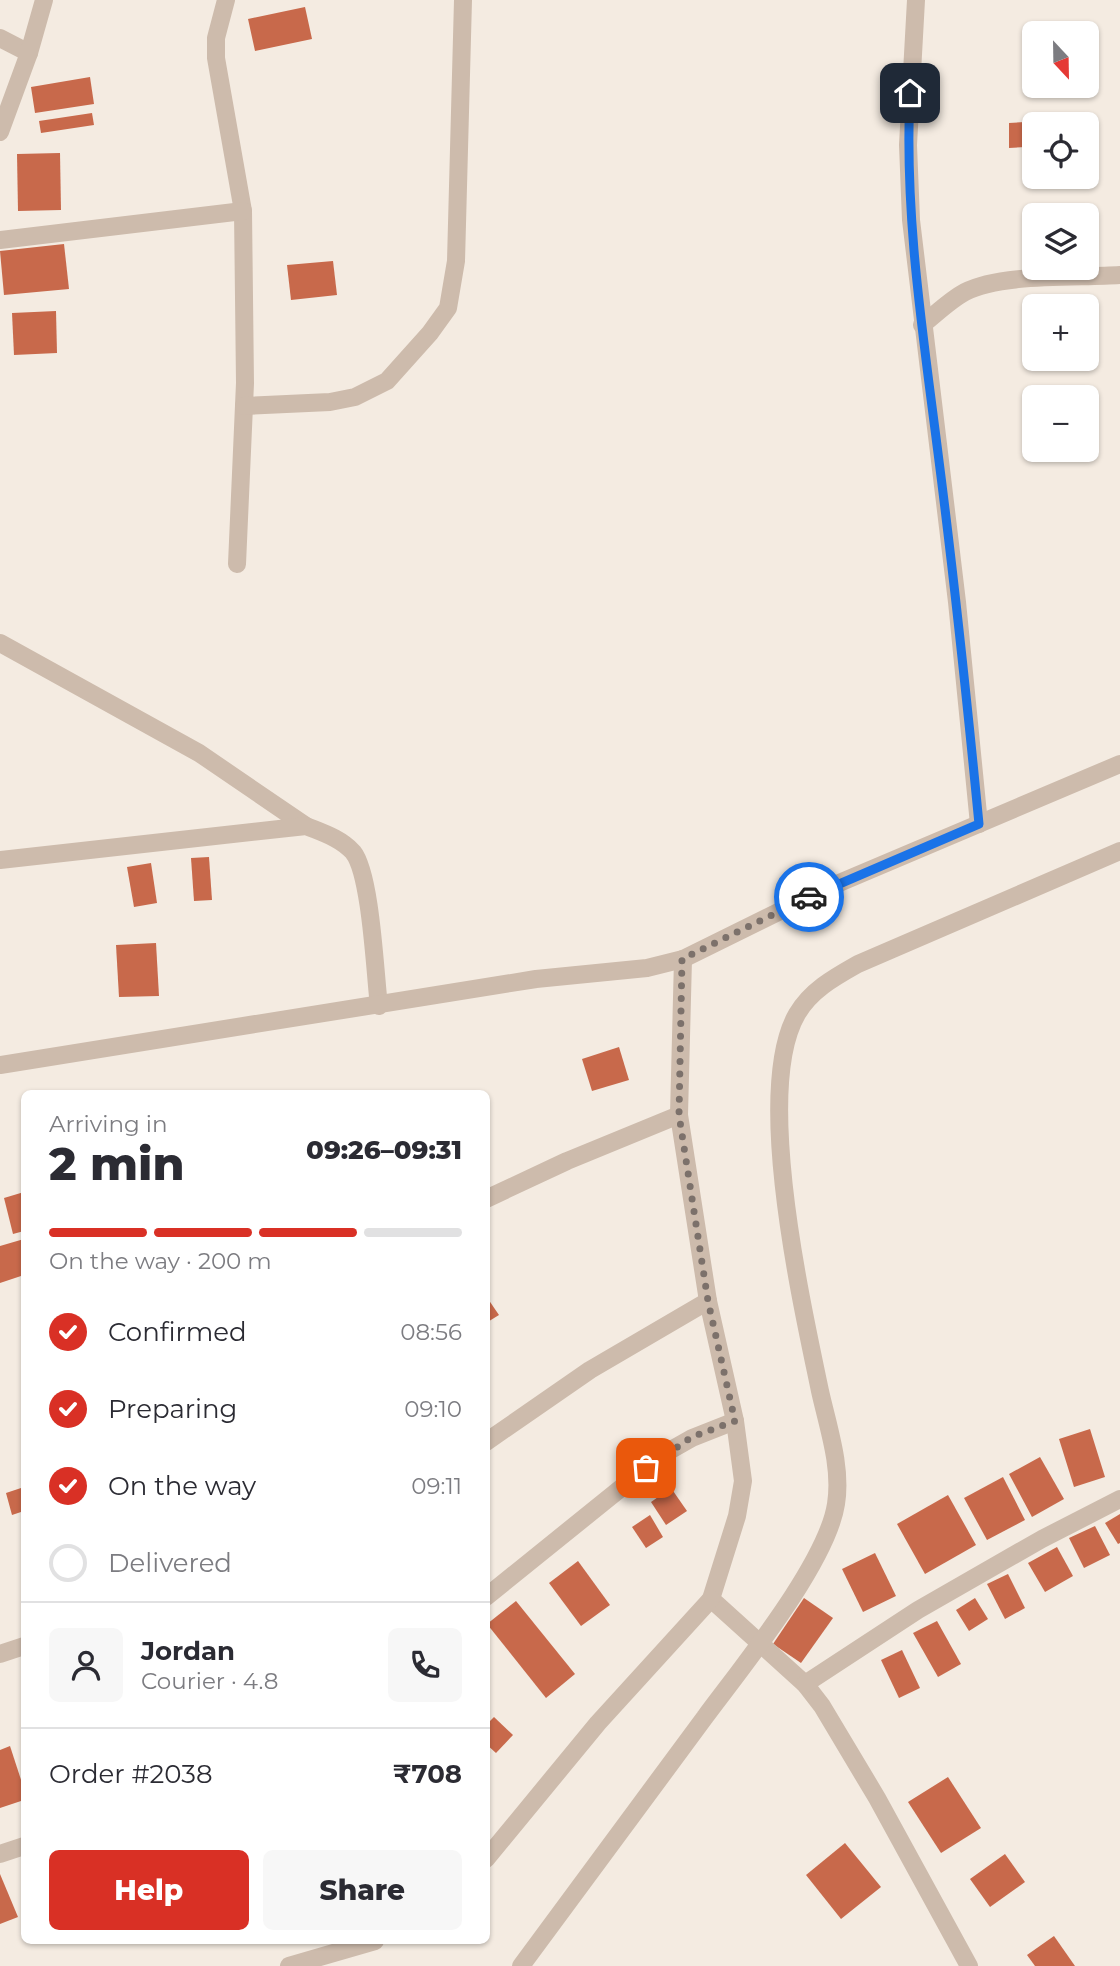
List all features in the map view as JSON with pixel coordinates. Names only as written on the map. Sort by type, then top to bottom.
[{"type":"street","points":[[0,132],[29,53],[44,0]]},
{"type":"street","points":[[226,0],[216,38],[216,58],[243,211],[244,406],[237,564]]},
{"type":"street","points":[[244,406],[330,402],[355,397],[387,381],[430,334],[448,308],[456,261],[463,0]]},
{"type":"street","points":[[916,0],[908,145],[911,220],[957,602],[979,824]]},
{"type":"street","points":[[0,38],[29,53]]},
{"type":"street","points":[[0,240],[243,211]]},
{"type":"street","points":[[922,325],[963,293],[981,286],[1120,275]]},
{"type":"street","points":[[0,643],[200,752],[306,826],[336,838],[354,854],[364,878],[379,1006]]},
{"type":"street","points":[[0,1065],[536,979],[647,968],[682,959],[825,889],[1120,764]]},
{"type":"street","points":[[0,860],[306,826]]},
{"type":"street","points":[[521,1966],[759,1644],[828,1534],[836,1504],[838,1475],[808,1332],[785,1189],[779,1126],[779,1072],[785,1044],[797,1013],[819,987],[858,964],[1120,850]]},
{"type":"street","points":[[490,1854],[597,1723],[718,1605],[743,1481],[735,1421],[708,1301],[679,1115],[682,959]]},
{"type":"street","points":[[490,1197],[679,1115]]},
{"type":"street","points":[[490,1439],[590,1370],[708,1301]]},
{"type":"street","points":[[490,1594],[662,1455],[692,1437],[735,1421]]},
{"type":"street","points":[[805,1685],[918,1610],[1042,1539],[1120,1499]]},
{"type":"street","points":[[718,1605],[805,1685],[839,1731],[969,1966]]},
{"type":"street","points":[[0,1654],[21,1647]]},
{"type":"street","points":[[0,1854],[21,1847]]},
{"type":"street","points":[[289,1966],[365,1944]]},
{"type":"building","points":[[305,7],[312,39],[255,51],[248,19]]},
{"type":"building","points":[[90,77],[94,104],[35,113],[31,87]]},
{"type":"building","points":[[92,113],[94,125],[41,133],[39,121]]},
{"type":"building","points":[[1022,122],[1022,147],[1009,148],[1009,123]]},
{"type":"building","points":[[60,153],[61,210],[18,211],[17,154]]},
{"type":"building","points":[[64,244],[69,289],[4,295],[0,251]]},
{"type":"building","points":[[333,261],[337,295],[291,300],[287,265]]},
{"type":"building","points":[[56,311],[57,353],[14,355],[12,313]]},
{"type":"building","points":[[209,857],[212,900],[194,901],[191,858]]},
{"type":"building","points":[[151,863],[157,903],[134,907],[127,867]]},
{"type":"building","points":[[156,943],[159,996],[119,997],[116,945]]},
{"type":"building","points":[[619,1047],[629,1080],[592,1091],[582,1059]]},
{"type":"building","points":[[21,1193],[21,1232],[13,1234],[4,1198]]},
{"type":"building","points":[[21,1240],[21,1276],[0,1283],[0,1246]]},
{"type":"building","points":[[490,1302],[499,1315],[490,1321]]},
{"type":"building","points":[[1090,1429],[1105,1477],[1074,1487],[1059,1439]]},
{"type":"building","points":[[1040,1457],[1064,1499],[1032,1517],[1009,1474]]},
{"type":"building","points":[[1003,1477],[1025,1520],[987,1540],[964,1498]]},
{"type":"building","points":[[21,1488],[21,1512],[12,1515],[6,1493]]},
{"type":"building","points":[[671,1488],[687,1511],[666,1525],[651,1502]]},
{"type":"building","points":[[948,1495],[976,1545],[925,1574],[897,1524]]},
{"type":"building","points":[[1120,1514],[1120,1543],[1118,1544],[1105,1523]]},
{"type":"building","points":[[650,1515],[663,1537],[646,1548],[632,1527]]},
{"type":"building","points":[[1095,1526],[1110,1555],[1084,1568],[1069,1538]]},
{"type":"building","points":[[1057,1547],[1073,1576],[1045,1592],[1028,1563]]},
{"type":"building","points":[[875,1553],[896,1596],[863,1612],[842,1569]]},
{"type":"building","points":[[578,1561],[610,1605],[581,1626],[549,1583]]},
{"type":"building","points":[[1008,1574],[1025,1608],[1005,1619],[987,1584]]},
{"type":"building","points":[[804,1598],[833,1618],[801,1663],[773,1644]]},
{"type":"building","points":[[975,1598],[988,1619],[969,1631],[956,1610]]},
{"type":"building","points":[[516,1601],[575,1674],[546,1698],[490,1628],[490,1622]]},
{"type":"building","points":[[937,1621],[961,1664],[938,1677],[913,1633]]},
{"type":"building","points":[[902,1650],[920,1688],[899,1698],[881,1660]]},
{"type":"building","points":[[494,1717],[513,1735],[496,1753],[490,1748],[490,1721]]},
{"type":"building","points":[[10,1746],[21,1780],[21,1801],[0,1808],[0,1750]]},
{"type":"building","points":[[948,1777],[981,1828],[941,1853],[908,1802]]},
{"type":"building","points":[[845,1843],[881,1887],[841,1919],[806,1875]]},
{"type":"building","points":[[1005,1854],[1025,1882],[990,1907],[970,1879]]},
{"type":"building","points":[[0,1874],[18,1917],[0,1924]]},
{"type":"building","points":[[1054,1936],[1075,1966],[1035,1966],[1027,1955]]},
{"type":"way so far","points":[[646,1468],[692,1437],[735,1421],[708,1301],[679,1115],[682,959],[809,897]]},
{"type":"route","points":[[809,897],[979,824],[957,602],[911,220],[908,145],[910,93]]}]
